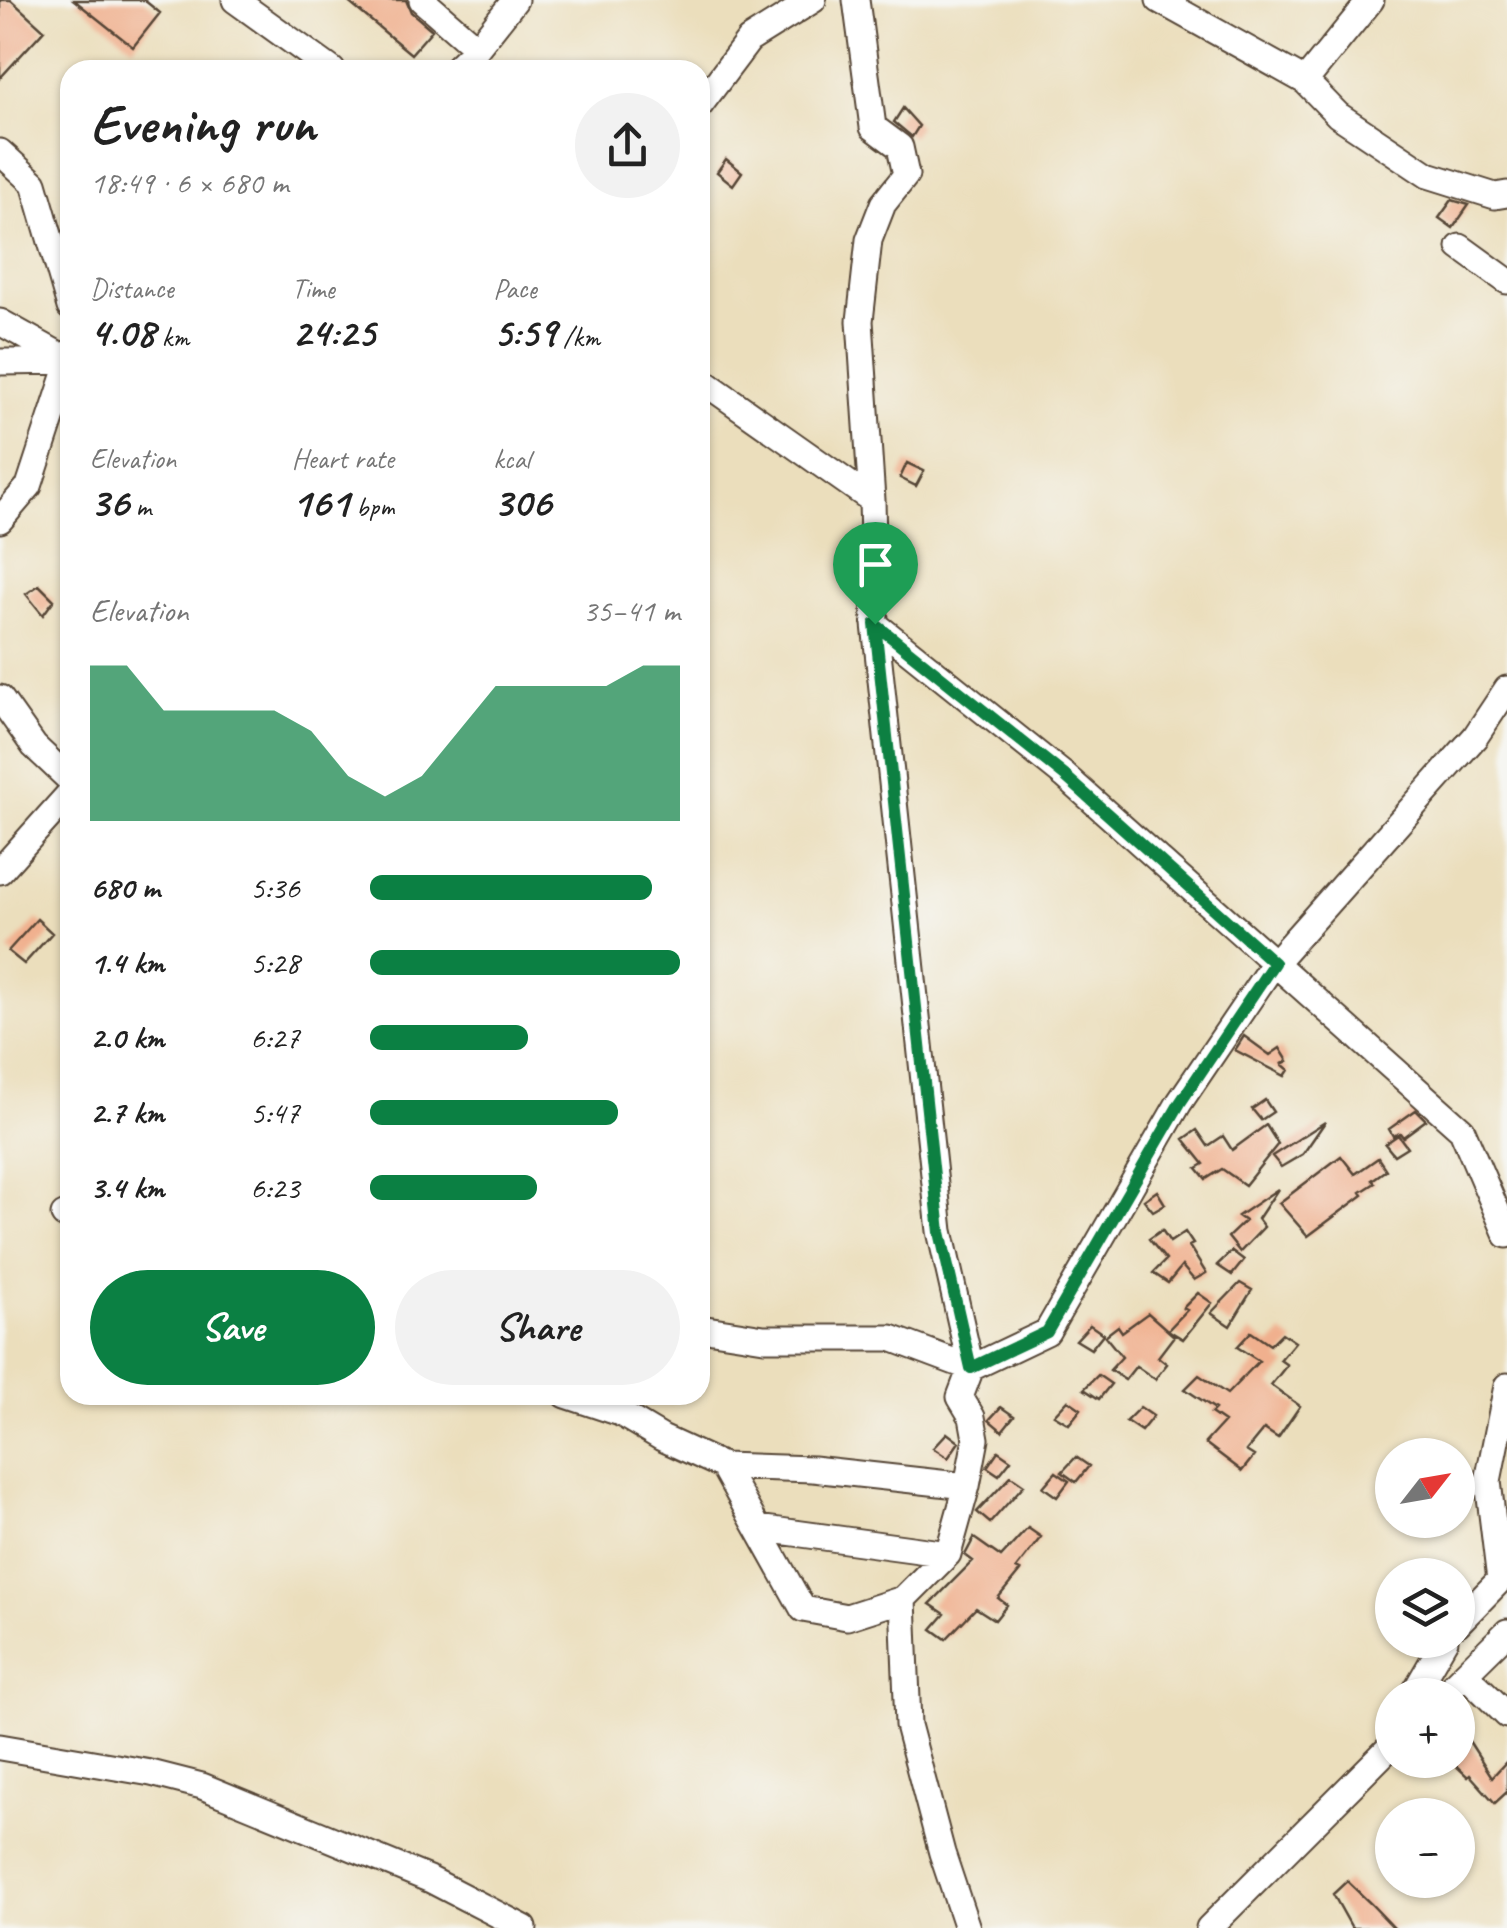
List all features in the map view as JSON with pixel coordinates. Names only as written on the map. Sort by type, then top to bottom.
[{"type":"street","points":[[236,0],[318,60]]},
{"type":"street","points":[[422,0],[477,48]]},
{"type":"street","points":[[464,60],[515,0]]},
{"type":"street","points":[[710,91],[748,40],[813,0]]},
{"type":"street","points":[[724,1466],[802,1608],[848,1618],[903,1598],[948,1554],[976,1438],[972,1417],[960,1397],[971,1368],[940,1232],[875,624],[872,500],[860,320],[869,240],[883,204],[906,174],[900,147],[873,127],[856,0]]},
{"type":"street","points":[[1160,0],[1305,81],[1338,116],[1428,175],[1503,199]]},
{"type":"street","points":[[1305,81],[1370,0]]},
{"type":"street","points":[[0,152],[34,183],[60,273]]},
{"type":"street","points":[[1460,247],[1507,281]]},
{"type":"street","points":[[0,322],[60,356]]},
{"type":"street","points":[[0,362],[60,362]]},
{"type":"street","points":[[710,385],[872,500]]},
{"type":"street","points":[[0,520],[29,486],[60,392]]},
{"type":"street","points":[[875,624],[1065,776],[1462,1130],[1507,1235]]},
{"type":"street","points":[[710,1330],[764,1338],[891,1338],[971,1368],[1047,1332],[1180,1103],[1274,963],[1475,737],[1507,689]]},
{"type":"street","points":[[0,698],[34,746],[60,771]]},
{"type":"street","points":[[0,871],[60,804]]},
{"type":"street","points":[[1475,1607],[1504,1579],[1488,1482],[1507,1386]]},
{"type":"street","points":[[596,1405],[620,1413],[662,1438],[724,1466],[814,1469],[967,1486]]},
{"type":"street","points":[[758,1528],[948,1554]]},
{"type":"street","points":[[903,1598],[908,1725],[942,1853],[967,1928]]},
{"type":"street","points":[[1461,1678],[1507,1632]]},
{"type":"street","points":[[1465,1674],[1507,1715]]},
{"type":"street","points":[[0,1748],[151,1773],[202,1786],[431,1880],[524,1928]]},
{"type":"street","points":[[1209,1928],[1375,1762]]},
{"type":"building","points":[[0,0],[11,0],[44,30],[0,78]]},
{"type":"building","points":[[74,0],[144,0],[160,13],[133,47]]},
{"type":"building","points":[[346,0],[406,0],[411,12],[432,30],[411,54]]},
{"type":"building","points":[[903,108],[919,126],[912,137],[894,122]]},
{"type":"building","points":[[726,159],[742,172],[733,185],[717,172]]},
{"type":"building","points":[[1452,200],[1469,205],[1453,228],[1439,218]]},
{"type":"building","points":[[907,463],[924,471],[916,486],[900,478]]},
{"type":"building","points":[[39,585],[54,600],[43,615],[26,594]]},
{"type":"building","points":[[37,919],[52,933],[24,964],[8,951]]},
{"type":"building","points":[[1244,1036],[1270,1055],[1280,1048],[1288,1061],[1282,1064],[1289,1070],[1285,1076],[1235,1050]]},
{"type":"building","points":[[1265,1100],[1273,1112],[1261,1120],[1252,1109]]},
{"type":"building","points":[[1416,1110],[1426,1120],[1403,1137],[1400,1133],[1393,1136],[1389,1129]]},
{"type":"building","points":[[1325,1122],[1303,1154],[1281,1167],[1272,1156]]},
{"type":"building","points":[[1266,1125],[1278,1144],[1245,1185],[1222,1169],[1206,1179],[1197,1168],[1204,1164],[1184,1139],[1197,1130],[1208,1146],[1223,1136],[1232,1150]]},
{"type":"building","points":[[1398,1135],[1407,1147],[1394,1155],[1385,1144]]},
{"type":"building","points":[[1341,1156],[1355,1174],[1378,1158],[1386,1170],[1372,1180],[1375,1183],[1361,1192],[1363,1195],[1308,1236],[1279,1203]]},
{"type":"building","points":[[1278,1189],[1258,1219],[1264,1227],[1240,1252],[1228,1237],[1245,1221],[1238,1216]]},
{"type":"building","points":[[1157,1191],[1165,1204],[1153,1211],[1144,1200]]},
{"type":"building","points":[[1162,1230],[1170,1242],[1185,1232],[1206,1273],[1194,1280],[1182,1266],[1168,1283],[1153,1273],[1166,1260],[1149,1239]]},
{"type":"building","points":[[1232,1251],[1244,1260],[1232,1275],[1217,1265]]},
{"type":"building","points":[[1240,1283],[1252,1290],[1230,1326],[1211,1313]]},
{"type":"building","points":[[1198,1293],[1212,1303],[1183,1339],[1168,1330]]},
{"type":"building","points":[[1148,1313],[1174,1336],[1158,1357],[1167,1364],[1155,1379],[1136,1366],[1125,1380],[1110,1370],[1122,1357],[1105,1336],[1118,1326],[1122,1332]]},
{"type":"building","points":[[1090,1325],[1103,1334],[1091,1349],[1076,1340]]},
{"type":"building","points":[[1251,1332],[1270,1345],[1282,1333],[1295,1342],[1280,1360],[1287,1365],[1271,1385],[1300,1406],[1278,1438],[1264,1429],[1246,1451],[1254,1456],[1242,1471],[1205,1443],[1224,1422],[1211,1413],[1215,1409],[1185,1389],[1199,1375],[1227,1394],[1259,1361],[1237,1347]]},
{"type":"building","points":[[1098,1375],[1111,1384],[1099,1399],[1084,1389]]},
{"type":"building","points":[[1068,1400],[1081,1409],[1069,1424],[1054,1415]]},
{"type":"building","points":[[1001,1407],[1014,1416],[1002,1431],[989,1420]]},
{"type":"building","points":[[1140,1407],[1153,1416],[1141,1431],[1126,1421]]},
{"type":"building","points":[[947,1433],[959,1442],[948,1458],[933,1448]]},
{"type":"building","points":[[998,1451],[1011,1460],[999,1475],[987,1467]]},
{"type":"building","points":[[1076,1457],[1089,1466],[1076,1482],[1062,1472]]},
{"type":"building","points":[[1056,1472],[1069,1481],[1057,1497],[1043,1487]]},
{"type":"building","points":[[1011,1476],[1024,1485],[990,1523],[977,1512]]},
{"type":"building","points":[[1028,1528],[1041,1537],[998,1598],[1007,1605],[995,1620],[976,1608],[946,1639],[932,1629],[945,1614],[930,1604],[973,1561],[965,1555],[974,1538],[1001,1557]]},
{"type":"building","points":[[1475,1750],[1492,1777],[1507,1761],[1507,1792],[1495,1803],[1473,1778]]},
{"type":"building","points":[[1347,1881],[1394,1928],[1352,1928],[1333,1894]]},
{"type":"route","points":[[875,624],[1065,776],[1274,963],[1180,1103],[1047,1332],[971,1368],[940,1232],[875,624]]}]
